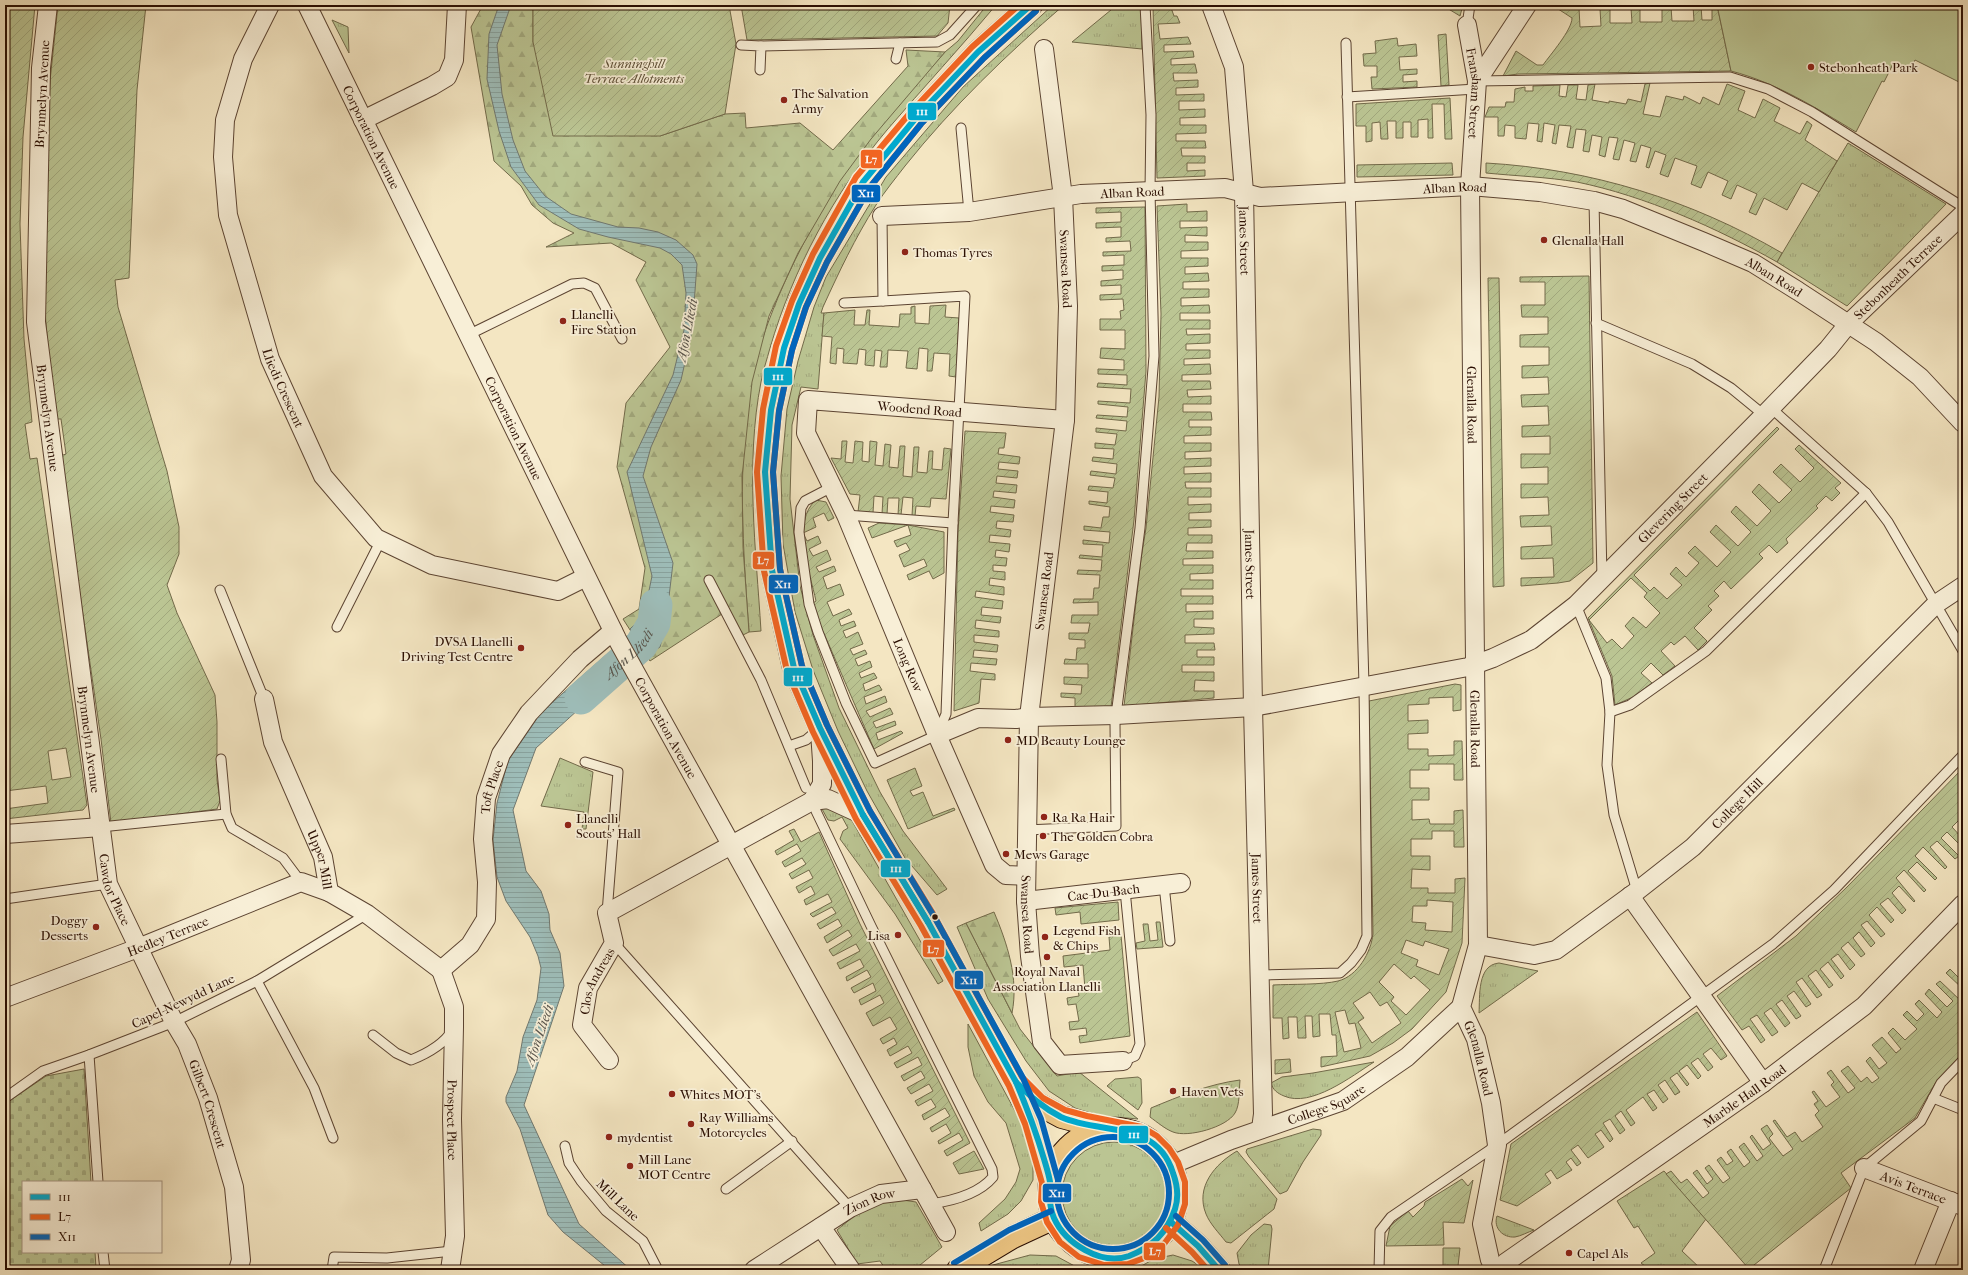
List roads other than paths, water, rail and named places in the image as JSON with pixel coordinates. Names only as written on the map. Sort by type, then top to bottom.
[{"type":"main road","points":[[1016,1082],[1038,1104],[1062,1117],[1109,1129],[1124,1130],[1145,1138],[1163,1153],[1171,1165],[1177,1184],[1177,1204],[1171,1222],[1159,1238],[1143,1250],[1105,1264],[1084,1251],[1066,1237],[1054,1218],[1049,1201],[1050,1182],[1033,1121],[1016,1082],[925,916],[863,815],[820,728],[794,668],[772,570],[765,472],[771,410],[784,348],[799,304],[820,258],[863,182],[915,119],[978,52],[1031,5]]},
{"type":"main road","points":[[1050,1182],[1061,1156],[1070,1146],[1095,1132],[1109,1129]]},
{"type":"main road","points":[[958,1270],[1012,1237],[1054,1218]]},
{"type":"main road","points":[[1171,1222],[1198,1246],[1219,1270]]},
{"type":"street","name":"Brynmelyn Avenue","points":[[48,5],[41,68],[36,322],[101,828]]},
{"type":"street","name":"Lliedi Crescent","points":[[270,5],[243,58],[225,120],[222,157],[228,215],[270,358],[322,476],[376,538],[432,565],[558,591],[586,577]]},
{"type":"street","name":"Corporation Avenue","points":[[307,5],[615,635],[946,1232]]},
{"type":"street","points":[[363,120],[447,77],[454,60],[456,5]]},
{"type":"street","name":"James Street","points":[[1212,5],[1234,67],[1244,192],[1253,707],[1263,1114],[1261,1129]]},
{"type":"street","points":[[1476,85],[1527,5]]},
{"type":"street","name":"Fransham Street","points":[[1467,25],[1476,85],[1470,186]]},
{"type":"street","name":"Swansea Road","points":[[1044,49],[1063,197],[1068,306],[1065,420],[1029,717],[1026,901],[1030,956],[1042,1042],[1060,1065],[1123,1061]]},
{"type":"street","name":"Alban Road","points":[[882,216],[969,212],[1063,197],[1225,188],[1260,197],[1470,186],[1540,192],[1594,201],[1624,209],[1753,263],[1849,323],[1876,342],[1920,377],[1963,423]]},
{"type":"street","name":"Glenalla Road","points":[[1470,186],[1478,945],[1461,1007],[1476,1039],[1491,1103],[1497,1145],[1482,1224],[1496,1266]]},
{"type":"street","name":"Stebonheath Terrace","points":[[1849,323],[1963,214]]},
{"type":"street","name":"Glevering Street","points":[[937,734],[978,718],[1016,719],[1029,717],[1253,707],[1475,664],[1493,658],[1531,640],[1576,605],[1828,349],[1849,323]]},
{"type":"street","name":"Woodend Road","points":[[806,433],[808,400],[1065,420]]},
{"type":"street","name":"Long Row","points":[[806,433],[846,515],[937,734],[994,865],[1006,875],[1026,876]]},
{"type":"street","name":"College Hill","points":[[1478,945],[1534,955],[1556,950],[1692,847],[1936,604],[1963,586]]},
{"type":"street","name":"Toft Place","points":[[441,970],[470,945],[486,919],[487,882],[483,839],[486,798],[501,754],[530,713],[580,659],[615,635]]},
{"type":"street","name":"Upper Mill","points":[[264,699],[273,742],[323,857],[329,892],[367,914],[441,970]]},
{"type":"street","points":[[811,800],[822,784],[820,728]]},
{"type":"street","points":[[614,943],[607,913],[811,800],[828,799],[863,815]]},
{"type":"street","points":[[5,834],[101,828]]},
{"type":"street","name":"Cawdor Place","points":[[101,828],[108,884],[138,948]]},
{"type":"street","points":[[301,882],[329,892]]},
{"type":"street","name":"Hedley Terrace","points":[[5,998],[138,948],[301,882]]},
{"type":"street","name":"Cae-Du-Bach","points":[[1026,901],[1181,883]]},
{"type":"street","points":[[1633,893],[1702,996],[1763,1083]]},
{"type":"street","name":"Marble Hall Road","points":[[1496,1266],[1763,1083],[1864,1006],[1963,904]]},
{"type":"street","name":"Clos Andreas","points":[[610,1060],[582,1025],[588,988],[614,943]]},
{"type":"street","name":"Gilbert Crescent","points":[[138,948],[174,1022],[187,1044],[208,1098],[234,1187],[241,1260],[238,1270]]},
{"type":"street","name":"Prospect Place","points":[[441,970],[454,1007],[452,1119],[455,1236],[450,1270]]},
{"type":"street","name":"College Square","points":[[1171,1165],[1261,1129],[1343,1101],[1407,1056],[1461,1007]]},
{"type":"street","name":"Avis Terrace","points":[[1864,1168],[1957,1203]]},
{"type":"street","name":"Zion Row","points":[[754,1270],[850,1208],[881,1194],[922,1189]]},
{"type":"street","points":[[1923,1270],[1957,1203]]},
{"type":"street","points":[[821,1227],[851,1270]]},
{"type":"lane","points":[[741,45],[761,46],[937,42],[950,35],[976,5]]},
{"type":"lane","points":[[1026,830],[1116,826],[1115,724],[1140,528],[1153,387],[1154,356],[1150,191],[1151,115],[1145,5]]},
{"type":"lane","points":[[1467,25],[1470,5]]},
{"type":"lane","points":[[896,59],[900,43]]},
{"type":"lane","points":[[1260,975],[1340,973],[1351,963],[1361,950],[1367,936],[1364,685],[1349,193],[1346,43]]},
{"type":"lane","points":[[760,70],[761,46]]},
{"type":"lane","points":[[1348,97],[1476,85],[1730,76],[1768,89],[1812,112],[1963,207]]},
{"type":"lane","points":[[961,128],[969,212]]},
{"type":"lane","points":[[1594,201],[1602,579]]},
{"type":"lane","points":[[882,216],[883,301]]},
{"type":"lane","points":[[468,335],[572,284],[584,283],[596,288],[622,339]]},
{"type":"lane","points":[[832,487],[805,501],[801,508],[799,532],[809,604],[818,632],[846,703],[875,763],[937,734],[946,714],[952,524],[965,296],[844,303]]},
{"type":"lane","points":[[1596,323],[1692,364],[1731,388],[1767,412],[1866,493],[1888,522],[1963,651]]},
{"type":"lane","points":[[1610,712],[1630,704],[1706,651],[1866,493]]},
{"type":"lane","points":[[846,515],[952,524]]},
{"type":"lane","points":[[337,627],[381,540]]},
{"type":"lane","points":[[710,580],[761,680],[811,800],[881,948],[992,1169],[993,1177],[985,1186],[951,1201],[930,1204]]},
{"type":"lane","points":[[220,590],[264,699]]},
{"type":"lane","points":[[1576,605],[1606,678],[1610,712],[1607,765],[1614,815],[1633,893]]},
{"type":"lane","points":[[789,746],[806,740],[820,728]]},
{"type":"lane","points":[[1379,1270],[1380,1231],[1391,1216],[1497,1145],[1773,944],[1834,890],[1963,755]]},
{"type":"lane","points":[[221,760],[226,814],[232,828],[282,858],[301,882]]},
{"type":"lane","points":[[585,762],[618,772],[607,913]]},
{"type":"lane","points":[[101,828],[226,814]]},
{"type":"lane","points":[[5,899],[108,884]]},
{"type":"lane","points":[[1164,885],[1170,940]]},
{"type":"lane","points":[[1123,1061],[1135,1056],[1140,1044],[1125,890]]},
{"type":"lane","name":"Capel-Newydd Lane","points":[[5,1098],[43,1071],[174,1022],[257,981],[367,914]]},
{"type":"lane","points":[[614,943],[792,1141],[850,1208]]},
{"type":"lane","points":[[257,981],[314,1088],[333,1138]]},
{"type":"lane","points":[[373,1035],[396,1053],[411,1060],[441,1043],[448,1037],[454,1027]]},
{"type":"lane","points":[[89,1055],[98,1181]]},
{"type":"lane","points":[[1824,1270],[1864,1168],[1921,1121],[1941,1083],[1963,1060]]},
{"type":"lane","points":[[1933,1098],[1963,1110]]},
{"type":"lane","points":[[726,1189],[792,1141]]},
{"type":"lane","name":"Mill Lane","points":[[565,1146],[569,1163],[581,1181],[606,1211],[643,1242],[658,1270]]},
{"type":"lane","points":[[332,1270],[334,1257],[387,1258],[452,1251]]},
{"type":"lane","points":[[103,1253],[105,1270]]},
{"type":"water","points":[[499,5],[511,5],[497,45],[502,94],[513,140],[525,171],[545,196],[571,214],[618,227],[639,228],[658,232],[676,240],[693,255],[697,264],[692,331],[681,380],[651,447],[643,476],[673,563],[666,622],[660,647],[647,655],[630,629],[644,615],[652,576],[627,472],[673,375],[684,330],[686,293],[682,265],[671,254],[660,248],[579,229],[539,205],[511,167],[499,131],[487,79],[489,34]]},
{"type":"water","points":[[606,655],[619,676],[590,699],[536,748],[513,810],[526,871],[541,891],[549,914],[550,930],[560,953],[564,986],[524,1105],[579,1224],[631,1270],[610,1270],[563,1232],[548,1215],[520,1129],[506,1102],[506,1097],[517,1071],[523,1037],[537,1000],[541,968],[530,937],[506,901],[497,877],[493,840],[497,803],[509,756],[528,724]]},
{"type":"waterway","name":"Afon Lliedi","points":[[581,698],[641,645],[654,623],[656,605]]},
{"type":"place","name":"Stebonheath Park","points":[[1811,67]]},
{"type":"place","name":"The Salvation Army","points":[[784,100]]},
{"type":"place","name":"Glenalla Hall","points":[[1544,240]]},
{"type":"place","name":"Thomas Tyres","points":[[905,252]]},
{"type":"place","name":"Llanelli Fire Station","points":[[563,321]]},
{"type":"place","name":"DVSA Llanelli Driving Test Centre","points":[[521,648]]},
{"type":"place","name":"MD Beauty Lounge","points":[[1008,740]]},
{"type":"place","name":"Ra Ra Hair","points":[[1044,817]]},
{"type":"place","name":"Llanelli Scouts' Hall","points":[[568,825]]},
{"type":"place","name":"The Golden Cobra","points":[[1043,836]]},
{"type":"place","name":"Mews Garage","points":[[1006,854]]},
{"type":"place","name":"Doggy Desserts","points":[[96,927]]},
{"type":"place","name":"Lisa","points":[[898,935]]},
{"type":"place","name":"Legend Fish & Chips","points":[[1045,937]]},
{"type":"place","name":"Royal Naval Association Llanelli","points":[[1047,957]]},
{"type":"place","name":"Haven Vets","points":[[1173,1091]]},
{"type":"place","name":"Whites MOT's","points":[[672,1094]]},
{"type":"place","name":"Ray Williams Motorcycles","points":[[691,1124]]},
{"type":"place","name":"mydentist","points":[[609,1137]]},
{"type":"place","name":"Mill Lane MOT Centre","points":[[630,1166]]},
{"type":"place","name":"Capel Als","points":[[1569,1253]]},
{"type":"park label","name":"Sunninghill Terrace Allotments","points":[[634,70]]}]
